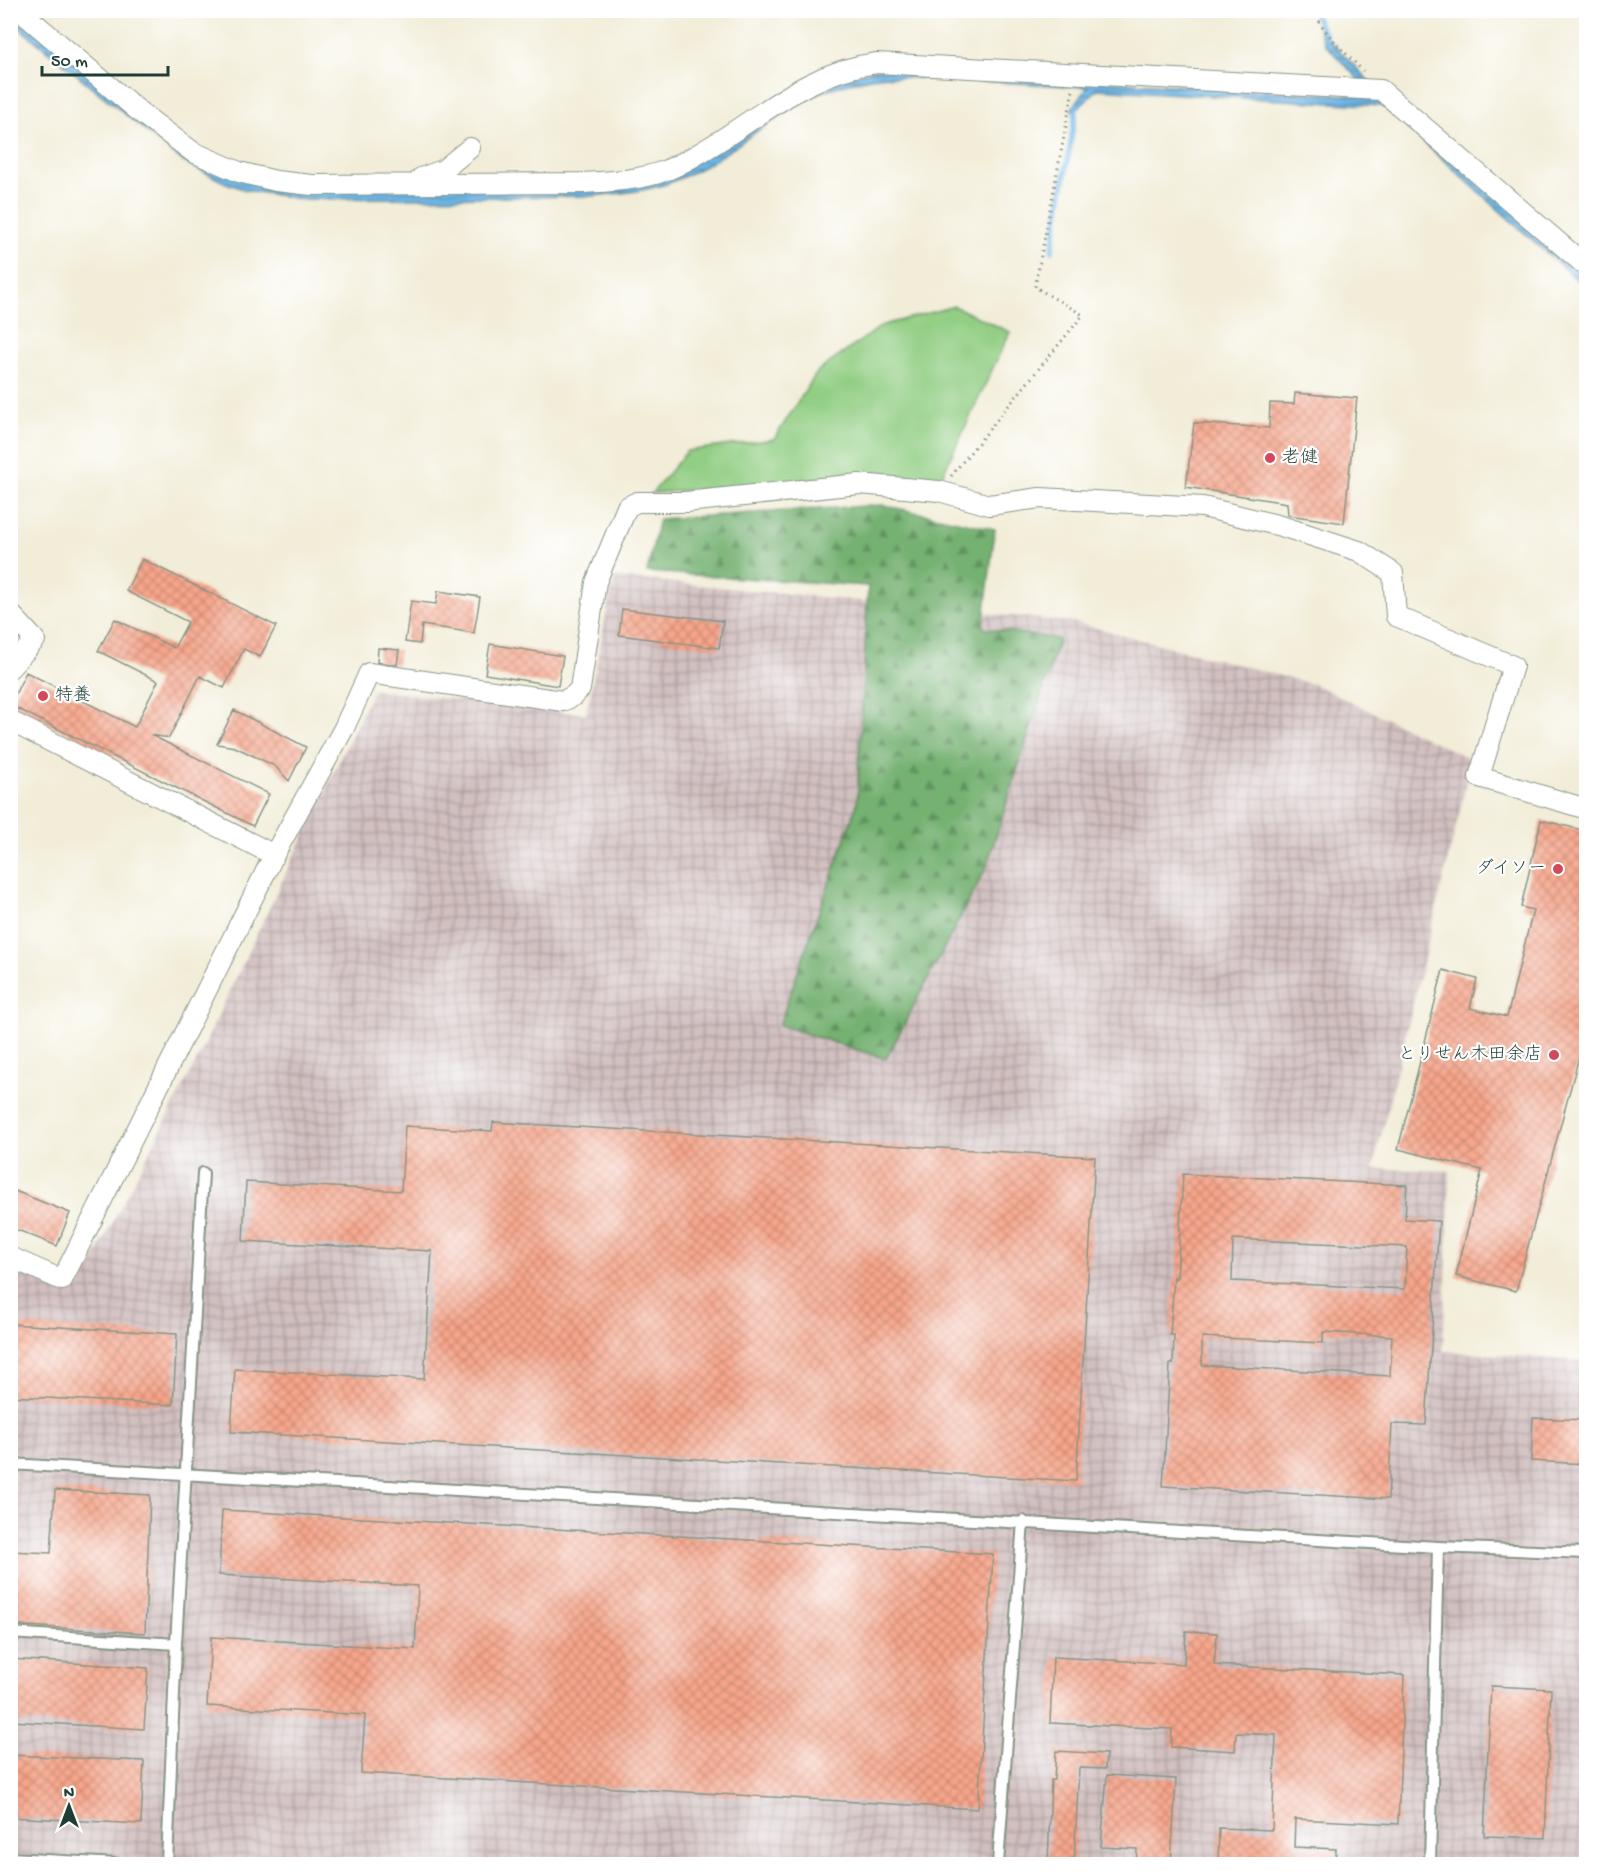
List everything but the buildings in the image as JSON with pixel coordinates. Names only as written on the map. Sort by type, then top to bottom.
[{"type":"street","points":[[19,10],[141,113],[193,152],[239,172],[276,181],[312,185],[584,183],[628,180],[678,165],[798,89],[833,72],[855,66],[902,63],[1381,90],[1587,266]]},
{"type":"street","points":[[407,183],[444,170],[470,148]]},
{"type":"street","points":[[10,1257],[62,1280],[274,855],[344,728],[369,673],[563,701],[573,696],[580,689],[596,582],[627,507],[637,502],[686,502],[859,484],[939,491],[989,506],[1040,498],[1203,507],[1281,526],[1359,551],[1393,573],[1396,616],[1513,666],[1479,777],[1580,807],[1587,804]]},
{"type":"street","points":[[10,613],[35,640],[10,668]]},
{"type":"street","points":[[10,721],[274,855]]},
{"type":"lane","points":[[167,1864],[176,1644],[203,1173]]},
{"type":"lane","points":[[10,1464],[1023,1521],[1438,1547],[1587,1553]]},
{"type":"lane","points":[[998,1864],[1023,1521]]},
{"type":"lane","points":[[1430,1864],[1438,1547]]},
{"type":"lane","points":[[10,1633],[176,1644]]},
{"type":"lane","points":[[10,1858],[118,1864]]},
{"type":"path","points":[[1314,10],[1318,20],[1333,40],[1381,90]]},
{"type":"path","points":[[939,491],[1083,315],[1035,287],[1076,74]]},
{"type":"shaded area","points":[[614,577],[1073,622],[1316,685],[1472,760],[1373,1169],[1450,1171],[1443,1351],[1586,1361],[1586,1864],[11,1864],[10,1266],[60,1287],[78,1289],[199,1056],[373,690],[586,714]]},
{"type":"green space","points":[[954,306],[1010,332],[939,482],[858,477],[652,493],[687,451],[774,439],[818,371],[883,325]]},
{"type":"green space","points":[[882,505],[995,529],[983,628],[1059,639],[986,868],[886,1059],[779,1025],[857,804],[868,586],[647,572],[659,519]]},
{"type":"water","points":[[10,11],[227,174],[626,184],[806,89],[880,68],[1375,97],[1325,44],[1318,28],[1389,102],[1586,275],[1586,288],[1383,106],[1097,89],[1079,108],[1071,110],[1088,87],[880,76],[844,84],[818,94],[792,108],[706,165],[669,183],[649,189],[588,196],[301,199],[246,190],[184,162],[11,21]]},
{"type":"waterway","points":[[1312,10],[1327,39]]},
{"type":"waterway","points":[[1052,251],[1077,105]]},
{"type":"place","name":"老健","points":[[1270,458]]},
{"type":"place","name":"特養","points":[[43,696]]},
{"type":"place","name":"ダイソー","points":[[1558,869]]},
{"type":"place","name":"とりせん木田余店","points":[[1554,1055]]}]
